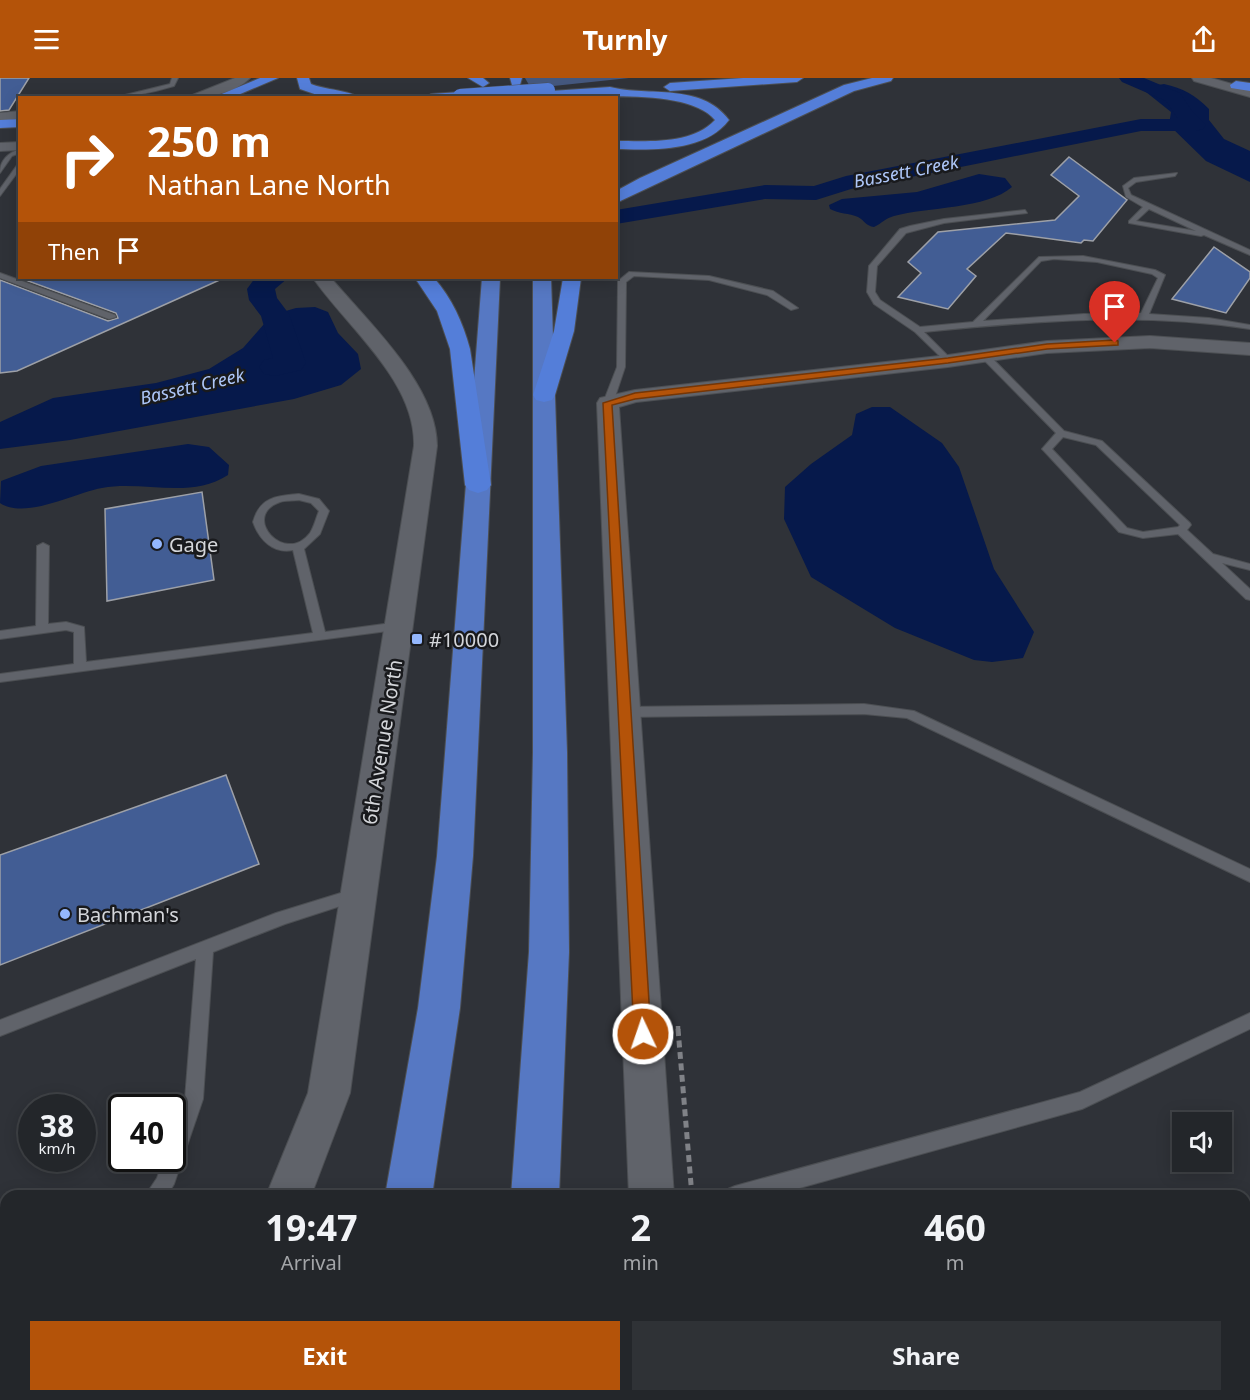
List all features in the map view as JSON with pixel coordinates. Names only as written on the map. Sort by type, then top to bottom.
[{"type":"highway","points":[[223,96],[272,78]]},
{"type":"highway","points":[[303,78],[305,86],[313,90],[344,96]]},
{"type":"highway","points":[[564,89],[728,78]]},
{"type":"highway","points":[[588,92],[797,78]]},
{"type":"highway","points":[[618,197],[646,181],[849,88],[887,78]]},
{"type":"highway","points":[[515,79],[524,96]]},
{"type":"highway","points":[[479,80],[488,96]]},
{"type":"highway","points":[[528,96],[626,80]]},
{"type":"highway","points":[[1236,85],[1250,90]]},
{"type":"highway","points":[[460,96],[588,92],[681,98],[713,108],[722,120],[711,132],[691,139],[618,145]]},
{"type":"highway","points":[[0,126],[18,124]]},
{"type":"highway","points":[[0,134],[18,132]]},
{"type":"highway","points":[[0,139],[18,137]]},
{"type":"highway","points":[[425,279],[447,310],[458,339],[478,485]]},
{"type":"highway","points":[[409,1190],[439,1008],[455,856],[491,279]]},
{"type":"highway","points":[[535,1190],[549,940],[550,752],[542,279]]},
{"type":"highway","points":[[544,395],[564,331],[572,279]]},
{"type":"street","points":[[196,96],[227,87],[244,78]]},
{"type":"street","points":[[1198,78],[1250,90]]},
{"type":"street","points":[[1213,78],[1236,85]]},
{"type":"street","points":[[0,117],[18,115]]},
{"type":"street","points":[[0,147],[18,151]]},
{"type":"street","name":"6th Avenue North","points":[[290,1190],[329,1093],[418,499],[425,431],[417,403],[403,378],[322,279]]},
{"type":"street","points":[[652,1190],[608,403],[635,396],[948,361],[1047,347],[1108,343],[1194,344],[1250,349]]},
{"type":"lane","points":[[128,96],[160,90],[172,85],[175,78]]},
{"type":"lane","points":[[0,171],[10,156],[18,152]]},
{"type":"lane","points":[[0,194],[18,166]]},
{"type":"lane","points":[[1175,174],[1134,180],[1125,187],[1128,196],[1250,253]]},
{"type":"lane","points":[[1148,207],[1131,222],[1211,235]]},
{"type":"lane","points":[[948,361],[918,330],[893,310],[877,302],[871,292],[873,266],[903,231],[912,226],[944,220],[1025,212]]},
{"type":"lane","points":[[975,325],[1039,259],[1050,257],[1098,260],[1155,272],[1162,277],[1144,316]]},
{"type":"lane","points":[[608,403],[621,367],[622,281],[632,274],[709,278],[770,293],[794,308]]},
{"type":"lane","points":[[0,275],[112,317]]},
{"type":"lane","points":[[918,330],[1044,318],[1144,316],[1230,323],[1250,327]]},
{"type":"lane","points":[[985,356],[1061,433],[1099,443],[1186,525],[1180,530],[1143,535],[1123,530],[1047,449],[1061,433]]},
{"type":"lane","points":[[299,497],[315,501],[324,511],[320,527],[313,538],[298,548],[281,547],[265,540],[258,528],[258,520],[264,508],[276,500],[299,497]]},
{"type":"lane","points":[[1180,530],[1250,596]]},
{"type":"lane","points":[[42,629],[43,546]]},
{"type":"lane","points":[[298,548],[320,636]]},
{"type":"lane","points":[[1209,557],[1250,567]]},
{"type":"lane","points":[[0,635],[66,626],[80,630],[80,666]]},
{"type":"lane","points":[[0,678],[399,626]]},
{"type":"lane","points":[[624,712],[864,709],[909,714],[1250,876]]},
{"type":"lane","points":[[0,1028],[282,918],[359,893]]},
{"type":"lane","points":[[159,1190],[164,1184],[194,1099],[205,947]]},
{"type":"lane","points":[[757,1190],[1082,1100],[1250,1021]]},
{"type":"path","points":[[677,1019],[691,1190]]},
{"type":"shaded area","points":[[525,78],[629,78],[544,87],[529,85]]},
{"type":"water","points":[[1164,84],[1183,90],[1199,100],[1209,109],[1209,120],[1224,139],[1250,151],[1250,182],[1206,161],[1169,125],[1171,112],[1141,88]]},
{"type":"water","points":[[979,174],[1005,178],[1012,187],[988,200],[894,216],[874,227],[858,217],[830,209],[829,205],[842,199],[917,192]]},
{"type":"water","points":[[315,307],[328,312],[338,333],[358,354],[361,369],[341,385],[294,399],[70,440],[0,449],[0,422],[53,398],[156,383],[209,369],[243,348],[272,315],[296,308]]},
{"type":"water","points":[[872,407],[890,407],[942,443],[959,467],[994,569],[1034,632],[1023,658],[992,662],[974,660],[895,628],[811,577],[784,519],[785,487],[811,464],[852,435],[856,414]]},
{"type":"water","points":[[188,444],[209,447],[229,465],[228,475],[213,482],[182,488],[118,486],[102,488],[50,504],[23,509],[0,503],[1,481],[41,466]]},
{"type":"building","points":[[0,78],[29,78],[9,110],[0,111]]},
{"type":"building","points":[[1069,157],[1127,200],[1093,241],[1084,240],[1081,243],[1006,233],[967,269],[976,276],[948,309],[898,297],[921,273],[908,262],[938,232],[1055,220],[1079,196],[1051,175]]},
{"type":"building","points":[[1214,247],[1250,272],[1250,278],[1226,313],[1172,299]]},
{"type":"building","points":[[23,279],[222,279],[17,371],[0,373],[0,280],[108,321],[118,318],[116,313]]},
{"type":"building","name":"Gage","points":[[202,492],[214,580],[107,601],[105,509]]},
{"type":"building","name":"Bachman's","points":[[226,775],[259,864],[0,965],[0,855]]},
{"type":"waterway","name":"Bassett Creek","points":[[1128,78],[1173,97],[1195,125]]},
{"type":"waterway","name":"Bassett Creek","points":[[618,217],[765,192],[816,193],[846,183],[1141,125],[1195,125]]},
{"type":"waterway","name":"Bassett Creek","points":[[268,279],[261,289],[263,300],[275,314],[290,363],[275,367]]},
{"type":"place","name":"Gage","points":[[157,544]]},
{"type":"place","name":"#10000","points":[[417,639]]},
{"type":"place","name":"Bachman's","points":[[65,914]]},
{"type":"route","points":[[643,1034],[608,403],[635,396],[948,361],[1047,347],[1115,343]]}]
